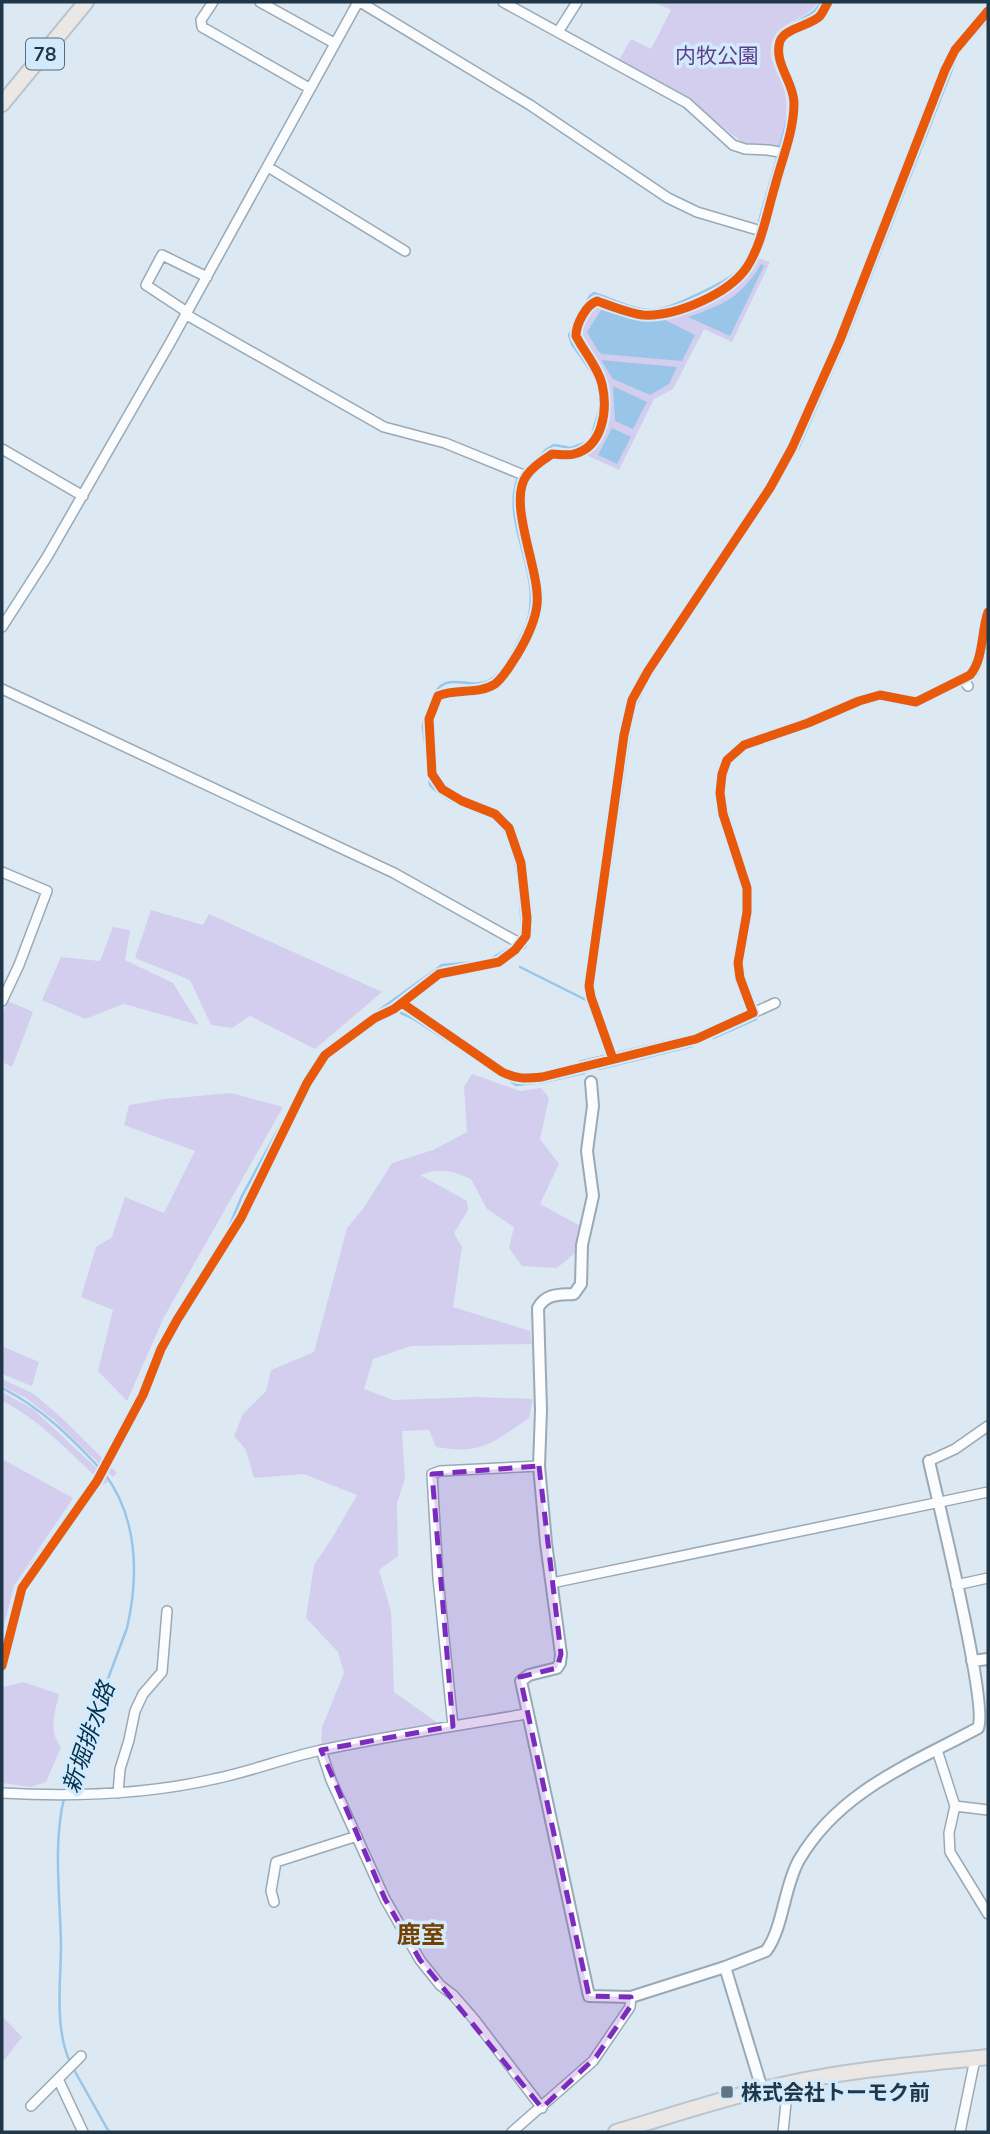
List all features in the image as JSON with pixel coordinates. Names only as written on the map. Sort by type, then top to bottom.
[{"type":"main road","name":"78","points":[[2,104],[86,2]]},
{"type":"main road","points":[[616,2132],[788,2083],[840,2074],[981,2058]]},
{"type":"street","points":[[213,2],[201,20],[202,27],[309,88]]},
{"type":"street","points":[[260,2],[334,43]]},
{"type":"street","points":[[2,627],[83,496],[359,2],[530,105],[668,198],[697,212],[761,231]]},
{"type":"street","points":[[503,2],[687,103],[733,145],[745,149],[785,153]]},
{"type":"street","points":[[558,32],[577,2]]},
{"type":"street","points":[[268,167],[405,251]]},
{"type":"street","points":[[206,277],[162,255],[146,285],[186,313],[384,427],[445,443],[526,476]]},
{"type":"street","points":[[2,449],[83,496]]},
{"type":"street","points":[[2,689],[394,873],[521,944]]},
{"type":"street","points":[[2,873],[47,891],[19,965],[2,1001]]},
{"type":"street","points":[[775,1003],[696,1039],[586,1066],[591,1082],[593,1106],[587,1151],[593,1196],[582,1245],[581,1284],[574,1294],[549,1296],[542,1300],[538,1308],[541,1410],[539,1466],[560,1663],[556,1668],[529,1675],[521,1681],[589,1996],[631,1997],[758,1955],[769,1946],[800,1859],[834,1815],[879,1779],[978,1728],[981,1722],[972,1661],[929,1461],[955,1449],[988,1426]]},
{"type":"street","points":[[453,1726],[432,1474],[440,1471],[539,1466]]},
{"type":"street","points":[[552,1583],[988,1492]]},
{"type":"street","points":[[956,1585],[988,1578]]},
{"type":"street","points":[[118,1793],[120,1769],[130,1740],[135,1711],[142,1693],[162,1672],[167,1611]]},
{"type":"street","points":[[972,1661],[988,1658]]},
{"type":"street","points":[[2,1793],[81,1796],[179,1786],[256,1769],[321,1750],[526,1714]]},
{"type":"street","points":[[321,1750],[331,1780],[385,1899],[420,1960],[474,2020],[542,2108]]},
{"type":"street","points":[[937,1750],[955,1806],[948,1838],[950,1852],[988,1914]]},
{"type":"street","points":[[955,1806],[988,1810]]},
{"type":"street","points":[[274,1902],[271,1891],[276,1863],[357,1836]]},
{"type":"street","points":[[725,1967],[762,2089]]},
{"type":"street","points":[[512,2132],[596,2057],[631,2007],[631,1997]]},
{"type":"street","points":[[32,2106],[81,2056]]},
{"type":"street","points":[[960,2132],[981,2058]]},
{"type":"street","points":[[62,2075],[83,2132]]},
{"type":"street","points":[[783,2132],[788,2083]]},
{"type":"highlighted area","points":[[539,1466],[561,1654],[557,1668],[520,1677],[589,1996],[631,1997],[630,2007],[596,2057],[542,2108],[420,1960],[385,1899],[321,1750],[453,1726],[432,1474]]},
{"type":"green space","name":"内牧公園","points":[[653,2],[818,2],[808,13],[782,28],[771,47],[773,62],[786,98],[781,148],[748,147],[685,97],[618,62],[631,39],[651,49],[671,10]]},
{"type":"green space","points":[[758,258],[770,262],[732,342],[704,329],[673,389],[654,399],[619,470],[584,454],[602,436],[609,412],[603,373],[580,340],[581,327],[593,306],[599,305],[628,315],[651,319],[687,313],[729,290],[751,269]]},
{"type":"green space","points":[[151,910],[203,925],[209,914],[382,992],[315,1049],[250,1016],[232,1028],[211,1025],[190,980],[135,958]]},
{"type":"green space","points":[[113,927],[130,930],[125,960],[173,983],[199,1025],[124,1004],[85,1019],[42,1000],[61,957],[100,961]]},
{"type":"green space","points":[[8,1001],[33,1012],[12,1067],[2,1062],[2,1014]]},
{"type":"green space","points":[[472,1074],[520,1091],[541,1088],[549,1098],[540,1139],[559,1164],[540,1204],[586,1229],[575,1253],[557,1268],[522,1266],[509,1248],[514,1227],[487,1209],[471,1179],[446,1171],[420,1175],[467,1201],[468,1210],[454,1233],[462,1247],[453,1307],[530,1331],[532,1344],[411,1346],[373,1359],[364,1389],[393,1400],[477,1397],[533,1399],[529,1418],[496,1440],[476,1448],[436,1447],[429,1430],[402,1431],[405,1479],[397,1503],[398,1556],[379,1570],[391,1611],[394,1692],[445,1728],[321,1750],[322,1727],[344,1673],[338,1652],[306,1618],[314,1565],[357,1495],[304,1474],[254,1478],[246,1450],[234,1436],[243,1414],[266,1391],[271,1370],[314,1352],[347,1228],[363,1209],[392,1163],[433,1150],[467,1132],[464,1087]]},
{"type":"green space","points":[[231,1093],[283,1107],[164,1317],[127,1401],[98,1371],[113,1310],[81,1297],[96,1247],[112,1237],[125,1197],[164,1213],[195,1151],[124,1125],[129,1105]]},
{"type":"green space","points":[[2,1346],[39,1362],[32,1386],[2,1374]]},
{"type":"green space","points":[[2,1379],[34,1394],[117,1473],[113,1477],[55,1421],[26,1398],[2,1386]]},
{"type":"green space","points":[[2,1392],[33,1409],[104,1475],[108,1482],[103,1485],[99,1476],[96,1477],[40,1426],[2,1401]]},
{"type":"green space","points":[[2,1459],[73,1498],[14,1586],[2,1633]]},
{"type":"green space","points":[[23,1682],[59,1694],[54,1728],[61,1747],[46,1782],[31,1787],[2,1783],[3,1687]]},
{"type":"green space","points":[[4,2018],[22,2037],[2,2063],[2,2020]]},
{"type":"water","points":[[761,264],[764,266],[730,336],[688,317],[712,308],[739,292]]},
{"type":"water","points":[[601,310],[642,320],[665,320],[695,335],[682,361],[602,354],[587,332]]},
{"type":"water","points":[[601,360],[677,367],[669,384],[650,395],[613,379]]},
{"type":"water","points":[[613,386],[647,402],[633,429],[615,421]]},
{"type":"water","points":[[612,428],[631,437],[617,464],[598,455]]},
{"type":"waterway","points":[[780,147],[790,98],[775,60],[774,47],[780,34],[811,13],[821,2]]},
{"type":"waterway","points":[[847,337],[956,59],[988,20]]},
{"type":"waterway","points":[[759,221],[778,155]]},
{"type":"waterway","points":[[526,470],[554,445],[571,448],[590,441],[601,404],[600,384],[572,344],[569,335],[590,296],[594,293],[645,310],[671,306],[724,281],[740,269],[752,249],[756,235]]},
{"type":"waterway","points":[[595,998],[593,990],[633,711],[653,671],[799,447],[845,342]]},
{"type":"waterway","points":[[517,480],[515,517],[531,594],[530,613],[523,632],[505,665],[490,680],[481,683],[450,682],[443,685],[431,701],[423,726],[430,785],[451,801],[492,818],[508,838],[519,886],[522,930],[520,938]]},
{"type":"waterway","points":[[754,1007],[743,979],[741,963],[750,915],[750,889],[724,798],[725,777],[731,760],[745,747],[812,725],[864,702],[888,699],[921,704],[978,674],[988,622]]},
{"type":"waterway","points":[[108,1451],[135,1407],[173,1319],[227,1232],[242,1196],[310,1071],[325,1049],[442,965],[487,961],[513,946]]},
{"type":"waterway","points":[[520,967],[588,1001]]},
{"type":"waterway","points":[[401,1013],[516,1085],[584,1073]]},
{"type":"waterway","points":[[713,1038],[756,1019]]},
{"type":"waterway","points":[[599,1069],[692,1046]]},
{"type":"waterway","name":"新堀排水路","points":[[2,1388],[31,1405],[57,1426],[104,1473],[124,1508],[133,1548],[133,1588],[127,1628],[66,1791]]},
{"type":"waterway","points":[[84,1494],[88,1488]]},
{"type":"waterway","points":[[2,1653],[18,1588],[32,1564],[77,1503]]},
{"type":"waterway","name":"新堀排水路","points":[[64,1798],[58,1852],[60,2019],[70,2062]]},
{"type":"waterway","name":"新堀排水路","points":[[73,2068],[109,2132]]},
{"type":"cycle path","points":[[2,1666],[22,1588],[97,1481],[143,1395],[161,1349],[241,1218],[307,1083],[325,1055],[375,1018],[394,1009],[439,974],[499,962],[515,950],[526,936],[527,918],[521,863],[509,828],[495,814],[462,801],[442,789],[432,774],[429,719],[438,696],[482,689],[495,684],[517,655],[532,624],[537,591],[522,519],[522,487],[532,469],[552,454],[574,454],[591,444],[597,436],[603,416],[604,394],[600,378],[576,336],[582,316],[589,306],[597,301],[643,315],[656,315],[685,308],[715,295],[739,277],[747,267],[760,238],[792,124],[793,95],[779,57],[780,41],[787,33],[820,16],[828,2]]},
{"type":"cycle path","points":[[613,1059],[589,986],[624,735],[632,700],[648,671],[770,488],[792,448],[840,340],[945,70],[955,50],[988,11]]},
{"type":"cycle path","points":[[402,1003],[502,1072],[526,1078],[542,1077],[696,1039],[753,1013],[740,978],[738,963],[747,912],[747,888],[723,814],[720,793],[727,760],[744,745],[808,723],[859,701],[880,695],[916,702],[970,675],[978,661],[988,612]]},
{"type":"place","name":"株式会社トーモク前","points":[[727,2092]]},
{"type":"district","name":"鹿室","points":[[421,1934]]}]
